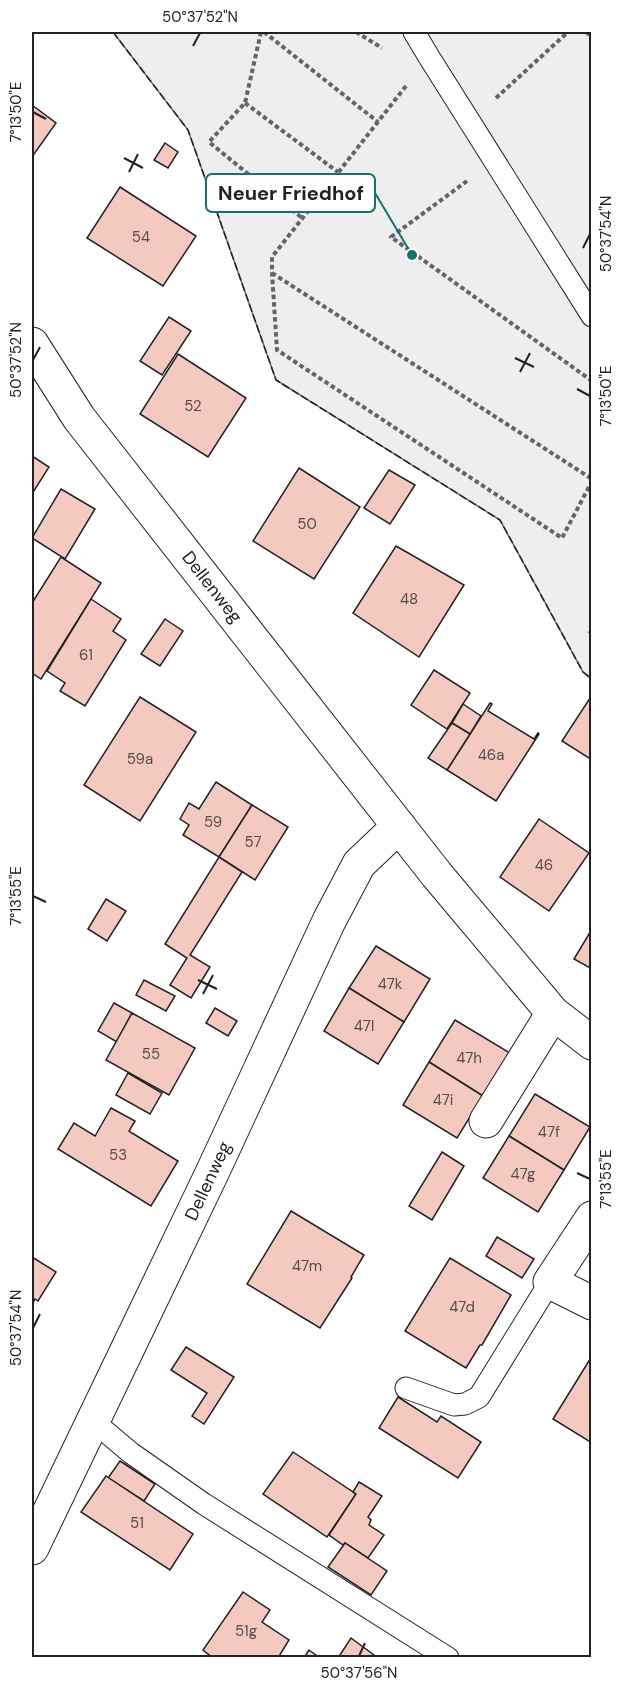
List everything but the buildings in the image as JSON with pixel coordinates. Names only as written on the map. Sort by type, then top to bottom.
[{"type":"street","name":"Dellenweg","points":[[32,344],[79,418],[437,875],[553,1013],[591,1043]]},
{"type":"street","name":"Dellenweg","points":[[32,1548],[212,1173],[328,921],[359,864],[399,826]]},
{"type":"street","points":[[486,1121],[553,1013]]},
{"type":"street","points":[[591,1218],[550,1282],[591,1303]]},
{"type":"lane","points":[[414,32],[591,316]]},
{"type":"lane","points":[[406,1389],[454,1405],[465,1404],[479,1397],[550,1282]]},
{"type":"lane","points":[[93,1421],[131,1453],[184,1491],[448,1658]]},
{"type":"path","points":[[302,218],[209,142],[245,103],[262,32],[378,122]]},
{"type":"path","points":[[470,122],[568,32]]},
{"type":"path","points":[[586,32],[591,37]]},
{"type":"path","points":[[272,273],[591,480],[562,538],[277,351],[272,273],[272,257],[429,57]]},
{"type":"path","points":[[245,103],[338,172]]},
{"type":"path","points":[[494,161],[391,237],[591,381]]},
{"type":"path","points":[[591,630],[589,634],[591,635]]},
{"type":"shaded area","points":[[113,32],[591,32],[591,679],[583,672],[500,520],[276,380],[188,130]]},
{"type":"fence","points":[[113,32],[188,130],[276,380],[500,520],[583,672],[592,679]]},
{"type":"place","name":"Neuer Friedhof","points":[[412,255]]}]
